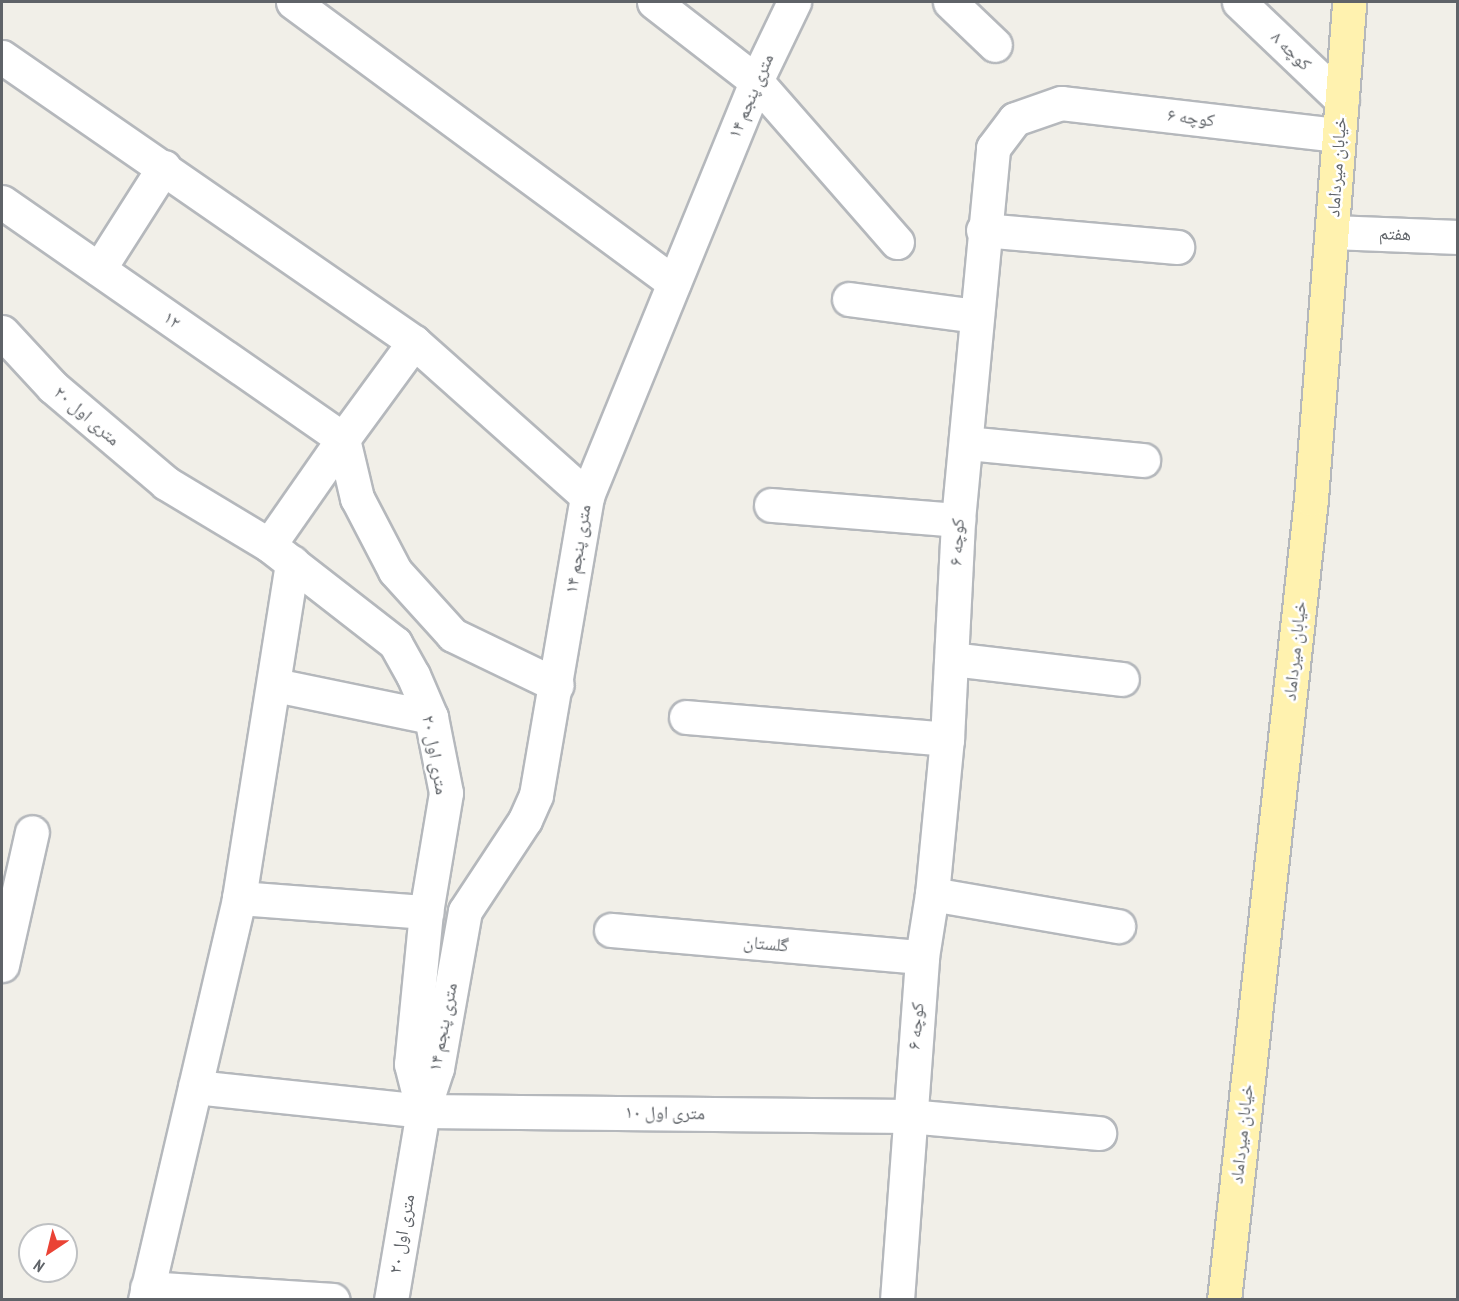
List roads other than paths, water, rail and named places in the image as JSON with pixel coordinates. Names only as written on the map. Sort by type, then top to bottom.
[{"type":"main road","name":"خیابان میرداماد","points":[[1224,1299],[1310,511],[1349,2]]},
{"type":"street","points":[[293,2],[674,283]]},
{"type":"street","points":[[654,2],[756,81],[897,242]]},
{"type":"street","name":"۱۴ متری پنجم","points":[[423,1111],[436,1068],[465,910],[525,820],[536,795],[557,685],[587,496],[756,81],[794,2]]},
{"type":"street","points":[[950,2],[995,45]]},
{"type":"street","name":"کوچه ۸","points":[[1239,2],[1342,100]]},
{"type":"street","points":[[2,57],[414,342],[587,496]]},
{"type":"street","name":"کوچه ۶","points":[[897,1299],[908,1116],[922,957],[933,894],[952,659],[958,520],[983,230],[993,148],[1016,118],[1061,103],[1338,135]]},
{"type":"street","points":[[99,269],[164,167]]},
{"type":"street","name":"۱۲","points":[[2,202],[343,439]]},
{"type":"street","points":[[983,230],[1176,247]]},
{"type":"street","name":"هفتم","points":[[1332,232],[1458,237]]},
{"type":"street","points":[[849,299],[977,316]]},
{"type":"street","name":"۲۰ متری اول","points":[[2,332],[53,387],[166,483],[281,553],[395,643],[413,675],[431,717],[446,793],[426,912],[411,1064],[423,1111],[391,1299]]},
{"type":"street","points":[[333,1299],[146,1294],[239,898],[275,685],[281,553],[343,439],[414,342]]},
{"type":"street","points":[[343,439],[357,498],[395,571],[453,635],[557,685]]},
{"type":"street","points":[[966,443],[1143,460]]},
{"type":"street","points":[[771,505],[958,520]]},
{"type":"street","points":[[952,659],[1122,680]]},
{"type":"street","points":[[275,685],[431,717]]},
{"type":"street","points":[[686,717],[946,739]]},
{"type":"street","points":[[2,965],[32,832]]},
{"type":"street","points":[[933,894],[1118,926]]},
{"type":"street","points":[[239,898],[426,912]]},
{"type":"street","name":"گلستان","points":[[610,930],[922,957]]},
{"type":"street","name":"۱۰ متری اول","points":[[195,1087],[423,1111],[908,1116],[1099,1133]]}]
